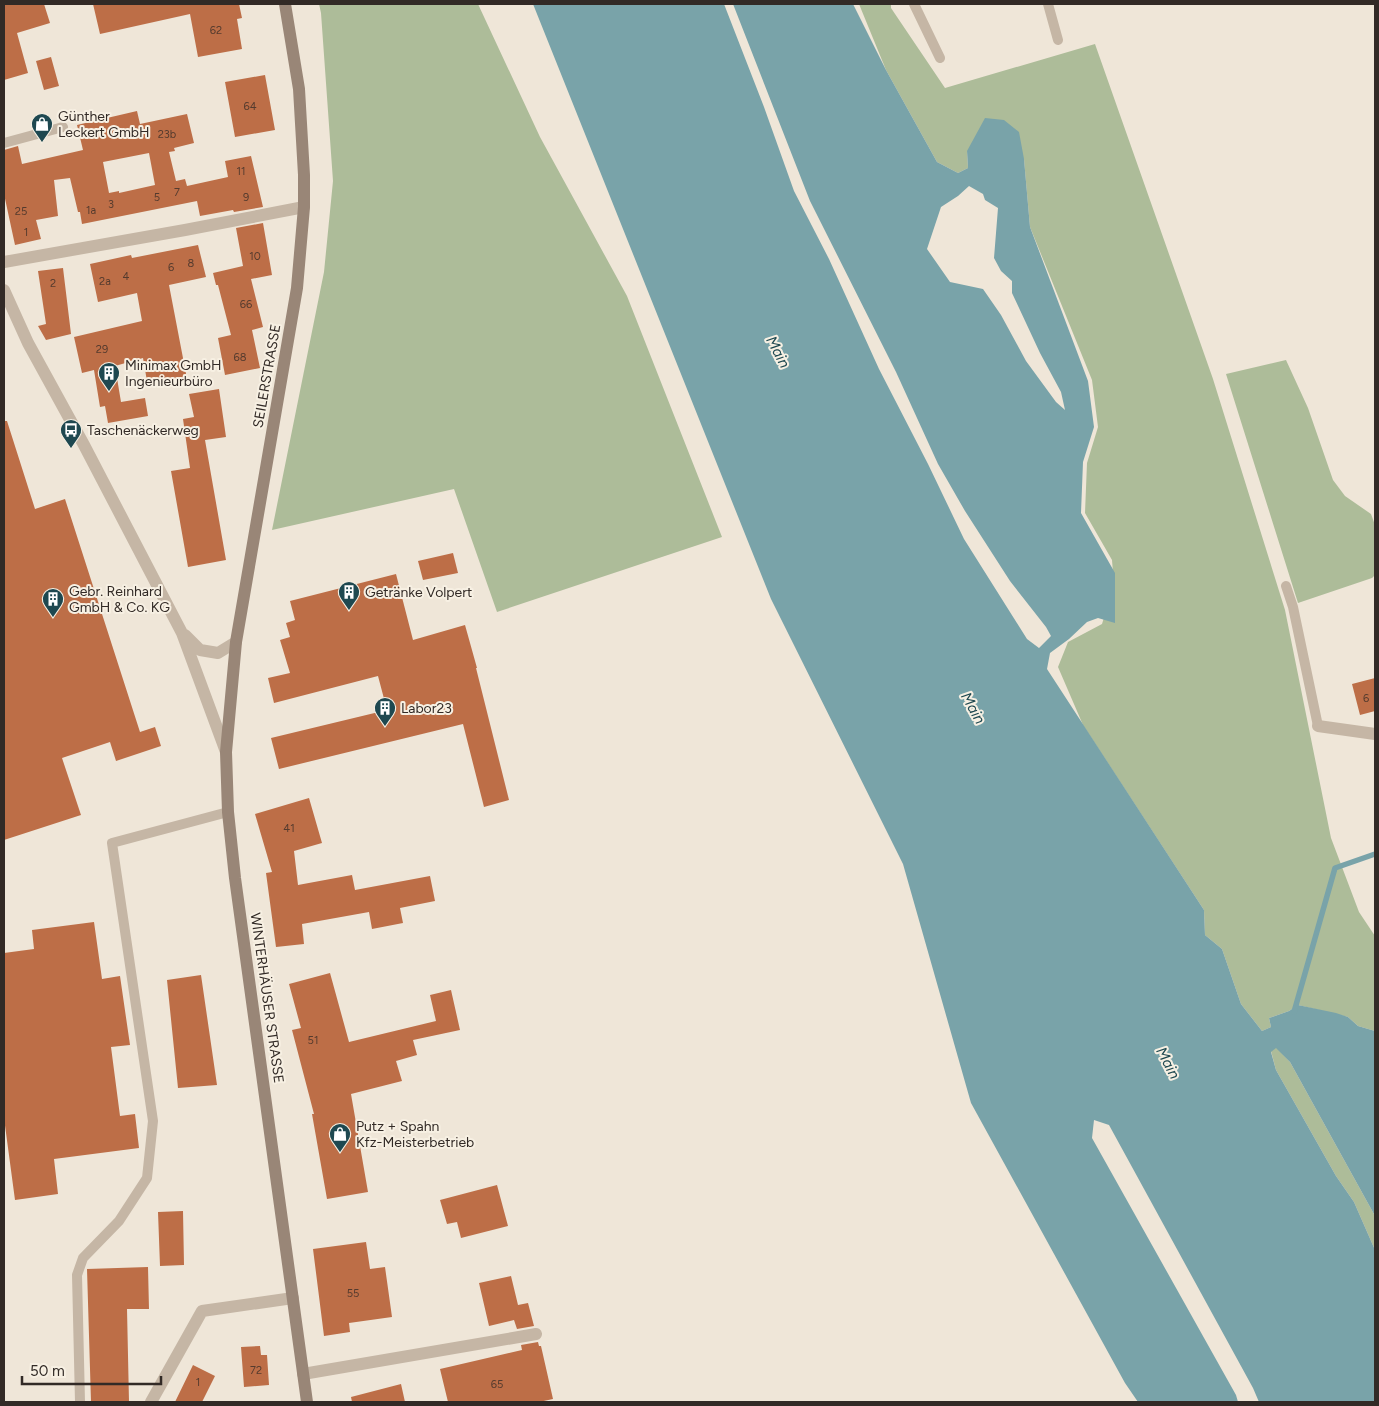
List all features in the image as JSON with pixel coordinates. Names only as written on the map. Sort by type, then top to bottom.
[{"type":"main road","name":"SEILERSTRASSE","points":[[226,752],[236,642],[297,288],[304,207],[299,89],[284,4]]},
{"type":"main road","name":"WINTERHÄUSER STRASSE","points":[[226,752],[228,812],[235,878],[307,1402]]},
{"type":"street","points":[[4,262],[304,207]]},
{"type":"street","name":"WINTERHÄUSER STRASSE","points":[[4,290],[7,306],[84,445],[182,633],[226,752]]},
{"type":"street","name":"WINTERHÄUSER STRASSE","points":[[182,633],[200,650],[218,653],[236,642]]},
{"type":"street","points":[[1318,726],[1375,734]]},
{"type":"street","points":[[151,1402],[202,1311],[293,1298]]},
{"type":"street","points":[[303,1374],[536,1334]]},
{"type":"lane","points":[[914,4],[940,58]]},
{"type":"lane","points":[[1048,4],[1058,40]]},
{"type":"lane","points":[[4,143],[63,127]]},
{"type":"lane","points":[[1286,586],[1293,607],[1318,726]]},
{"type":"lane","points":[[80,1402],[76,1275],[83,1258],[119,1221],[147,1178],[154,1121],[112,844],[228,812]]},
{"type":"green space","points":[[319,4],[478,4],[540,137],[627,296],[722,537],[497,612],[454,489],[272,530],[324,272],[333,181]]},
{"type":"green space","points":[[859,4],[891,4],[891,8],[945,88],[1095,44],[1213,379],[1285,610],[1331,838],[1359,912],[1375,936],[1375,1031],[1358,1026],[1348,1017],[1298,1005],[1289,1011],[1269,1018],[1271,1027],[1262,1031],[1241,1004],[1222,949],[1205,935],[1204,910],[1083,725],[1058,667],[1068,642],[1102,624],[1114,585],[1112,560],[1085,513],[1087,463],[1098,427],[1092,380],[1030,227],[1024,159],[967,151],[968,168],[958,173],[937,162],[886,70]]},
{"type":"green space","points":[[1286,360],[1308,408],[1333,480],[1345,496],[1371,514],[1375,525],[1375,575],[1372,578],[1298,603],[1226,374]]},
{"type":"green space","points":[[1276,1047],[1290,1062],[1375,1216],[1375,1250],[1354,1202],[1336,1176],[1276,1070],[1271,1051]]},
{"type":"water","name":"Main","points":[[533,4],[724,4],[794,191],[829,259],[879,369],[964,539],[1027,639],[1039,648],[1051,636],[1010,581],[965,511],[938,464],[896,372],[810,201],[733,4],[853,4],[886,70],[937,162],[958,173],[968,168],[967,151],[985,118],[1004,120],[1019,132],[1024,159],[1030,227],[1088,381],[1094,427],[1083,462],[1081,513],[1115,573],[1115,623],[1098,618],[1087,622],[1050,653],[1047,669],[1204,910],[1205,935],[1222,949],[1241,1004],[1262,1031],[1271,1027],[1269,1018],[1289,1011],[1298,1005],[1348,1017],[1358,1026],[1375,1031],[1375,1216],[1290,1062],[1276,1048],[1271,1052],[1276,1070],[1336,1176],[1354,1202],[1375,1250],[1375,1402],[1259,1402],[1109,1125],[1094,1120],[1092,1138],[1236,1395],[1238,1402],[1138,1402],[1125,1383],[971,1103],[903,864],[771,599]],"holes":[[[969,186],[983,194],[985,200],[998,208],[994,258],[1001,271],[1012,281],[1012,293],[1040,353],[1061,392],[1065,410],[1056,402],[1026,361],[1001,315],[983,289],[950,282],[927,249],[941,207]]]},
{"type":"building","points":[[4,4],[44,4],[50,23],[17,33],[28,73],[4,80]]},
{"type":"building","points":[[93,4],[239,4],[242,18],[237,19],[242,49],[198,57],[190,14],[100,34]]},
{"type":"building","points":[[51,57],[59,86],[44,90],[36,61]]},
{"type":"building","points":[[265,75],[275,130],[235,137],[225,82]]},
{"type":"building","points":[[137,111],[140,124],[187,114],[194,143],[174,148],[175,151],[169,152],[176,181],[185,179],[187,186],[228,177],[225,161],[251,156],[263,207],[200,216],[197,201],[82,224],[70,178],[54,180],[58,216],[36,220],[41,239],[15,245],[4,194],[4,150],[18,146],[22,164],[83,150],[77,125]],"holes":[[[149,153],[155,185],[119,193],[119,191],[109,193],[103,162]]]},
{"type":"building","points":[[263,223],[272,275],[251,279],[263,327],[252,330],[260,368],[225,375],[218,338],[231,335],[213,273],[243,266],[236,228]]},
{"type":"building","points":[[198,245],[206,277],[169,285],[187,379],[148,387],[143,358],[115,366],[121,402],[145,398],[148,416],[108,423],[105,406],[100,407],[94,370],[82,373],[74,337],[142,321],[137,293],[98,302],[90,264],[131,255],[132,258]]},
{"type":"building","points":[[63,268],[71,334],[46,340],[38,326],[46,324],[38,271]]},
{"type":"building","points":[[219,389],[226,437],[205,440],[226,560],[188,567],[171,471],[190,468],[183,419],[194,417],[189,394]]},
{"type":"building","name":"Gebr. Reinhard GmbH & Co. KG","points":[[4,421],[7,421],[35,509],[65,499],[140,732],[155,727],[161,746],[116,761],[110,742],[62,758],[81,815],[4,840]]},
{"type":"building","points":[[453,553],[458,573],[423,580],[418,561]]},
{"type":"building","points":[[396,574],[413,640],[465,625],[509,800],[484,807],[463,724],[279,769],[271,738],[387,710],[378,676],[274,703],[268,678],[290,673],[280,640],[290,637],[286,623],[295,620],[290,601]]},
{"type":"building","points":[[1375,678],[1375,711],[1360,715],[1352,684]]},
{"type":"building","points":[[309,798],[322,843],[294,851],[298,885],[352,875],[355,890],[430,876],[435,901],[400,908],[403,923],[372,929],[369,912],[302,924],[304,944],[276,947],[266,873],[272,872],[255,814]]},
{"type":"building","points":[[94,922],[102,979],[120,976],[130,1045],[111,1047],[120,1116],[135,1114],[139,1148],[54,1159],[58,1194],[15,1200],[4,1118],[4,953],[34,949],[32,930]]},
{"type":"building","points":[[330,973],[349,1042],[436,1021],[430,995],[451,990],[460,1030],[413,1040],[417,1055],[396,1061],[402,1081],[351,1094],[368,1192],[327,1199],[312,1114],[314,1114],[292,1030],[301,1028],[289,984]]},
{"type":"building","points":[[201,975],[217,1085],[178,1088],[167,980]]},
{"type":"building","points":[[497,1185],[508,1226],[461,1238],[457,1222],[447,1224],[440,1200]]},
{"type":"building","points":[[183,1211],[184,1265],[160,1266],[158,1212]]},
{"type":"building","points":[[366,1242],[370,1269],[385,1267],[392,1317],[349,1323],[350,1332],[324,1336],[313,1249]]},
{"type":"building","points":[[148,1267],[149,1309],[127,1309],[129,1402],[91,1402],[87,1269]]},
{"type":"building","points":[[511,1276],[518,1305],[528,1303],[534,1326],[517,1329],[514,1320],[489,1326],[479,1283]]},
{"type":"building","points":[[538,1342],[539,1346],[541,1346],[553,1399],[539,1402],[448,1402],[440,1369],[522,1350],[521,1345]]},
{"type":"building","points":[[260,1346],[261,1355],[267,1355],[269,1385],[244,1387],[241,1347]]},
{"type":"building","points":[[193,1365],[215,1376],[202,1402],[175,1402]]},
{"type":"building","points":[[401,1384],[405,1402],[352,1402],[351,1397]]},
{"type":"waterway","points":[[1294,1012],[1335,868],[1375,854]]},
{"type":"place","name":"Günther Leckert GmbH","points":[[42,143]]},
{"type":"place","name":"Minimax GmbH Ingenieurbüro","points":[[109,392]]},
{"type":"place","name":"Taschenäckerweg","points":[[71,449]]},
{"type":"place","name":"Getränke Volpert","points":[[349,611]]},
{"type":"place","name":"Gebr. Reinhard GmbH & Co. KG","points":[[53,618]]},
{"type":"place","name":"Labor23","points":[[385,727]]},
{"type":"place","name":"Putz + Spahn Kfz-Meisterbetrieb","points":[[340,1153]]}]
